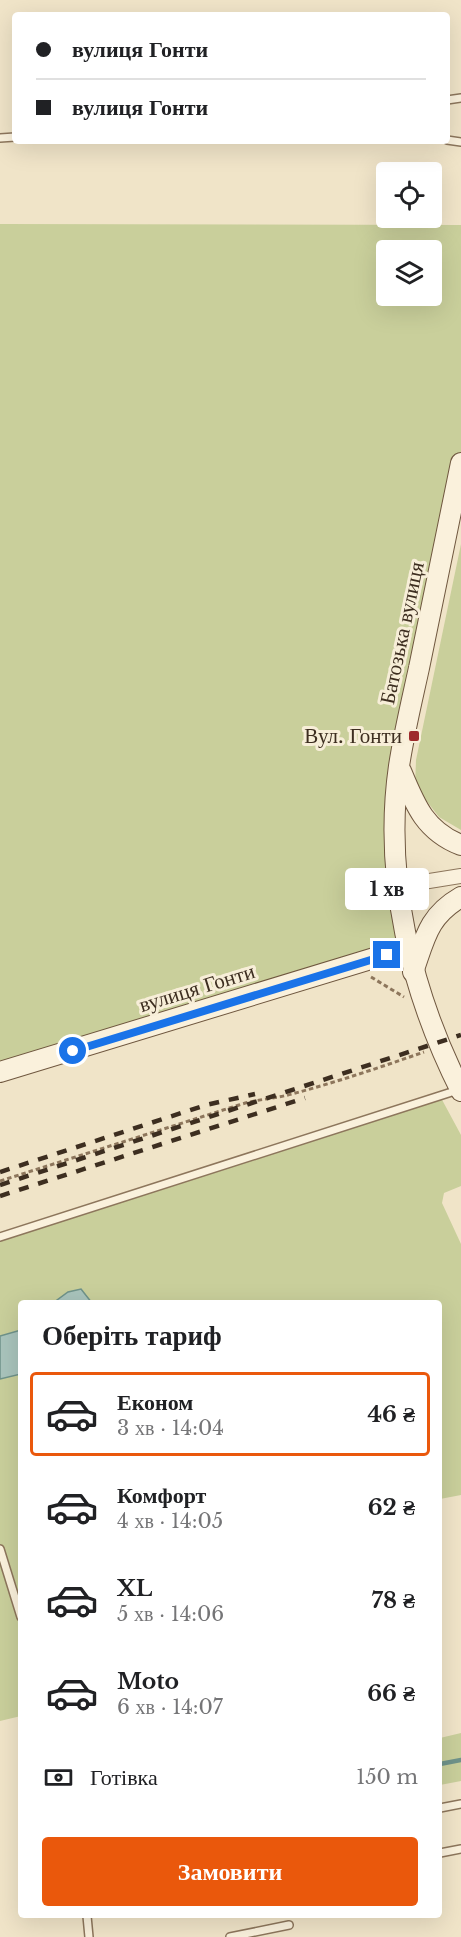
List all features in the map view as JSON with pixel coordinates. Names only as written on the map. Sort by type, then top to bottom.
[{"type":"street","name":"Батозька вулиця","points":[[461,463],[399,767],[396,834],[398,886],[413,972],[439,1047],[461,1090]]},
{"type":"street","points":[[399,767],[417,811],[433,828],[461,845]]},
{"type":"street","points":[[398,886],[461,876]]},
{"type":"street","points":[[413,972],[429,926],[438,913],[461,897]]},
{"type":"street","name":"вулиця Гонти","points":[[0,1072],[407,948]]},
{"type":"lane","points":[[0,1237],[461,1090]]},
{"type":"lane","points":[[0,1549],[18,1607]]},
{"type":"lane","points":[[442,1808],[461,1804]]},
{"type":"lane","points":[[442,1853],[461,1850]]},
{"type":"lane","points":[[87,1918],[89,1937]]},
{"type":"lane","points":[[230,1937],[289,1925]]},
{"type":"path","points":[[0,1181],[260,1098],[266,1101],[294,1094],[439,1047]]},
{"type":"green space","points":[[0,224],[376,225],[376,228],[442,228],[442,225],[461,225],[461,463],[399,767],[407,948],[0,1072]]},
{"type":"green space","points":[[461,544],[461,830],[439,817],[415,786],[416,760]]},
{"type":"green space","points":[[440,1096],[461,1135],[461,1186],[444,1193],[442,1203],[461,1244],[461,1495],[442,1499],[442,1300],[18,1300],[18,1717],[0,1721],[0,1237]]},
{"type":"green space","points":[[461,1733],[461,1781],[442,1785],[442,1738]]},
{"type":"water","points":[[81,1289],[90,1300],[57,1300],[68,1292]]},
{"type":"water","points":[[18,1331],[18,1375],[0,1379],[0,1336]]},
{"type":"waterway","points":[[442,1764],[461,1760]]},
{"type":"railway","points":[[0,1185],[461,1035]]},
{"type":"railway","points":[[0,1172],[206,1105],[255,1094]]},
{"type":"railway","points":[[0,1196],[305,1098]]},
{"type":"place","name":"Вул. Гонти","points":[[414,736]]},
{"type":"route","points":[[73,1051],[387,955]]}]
